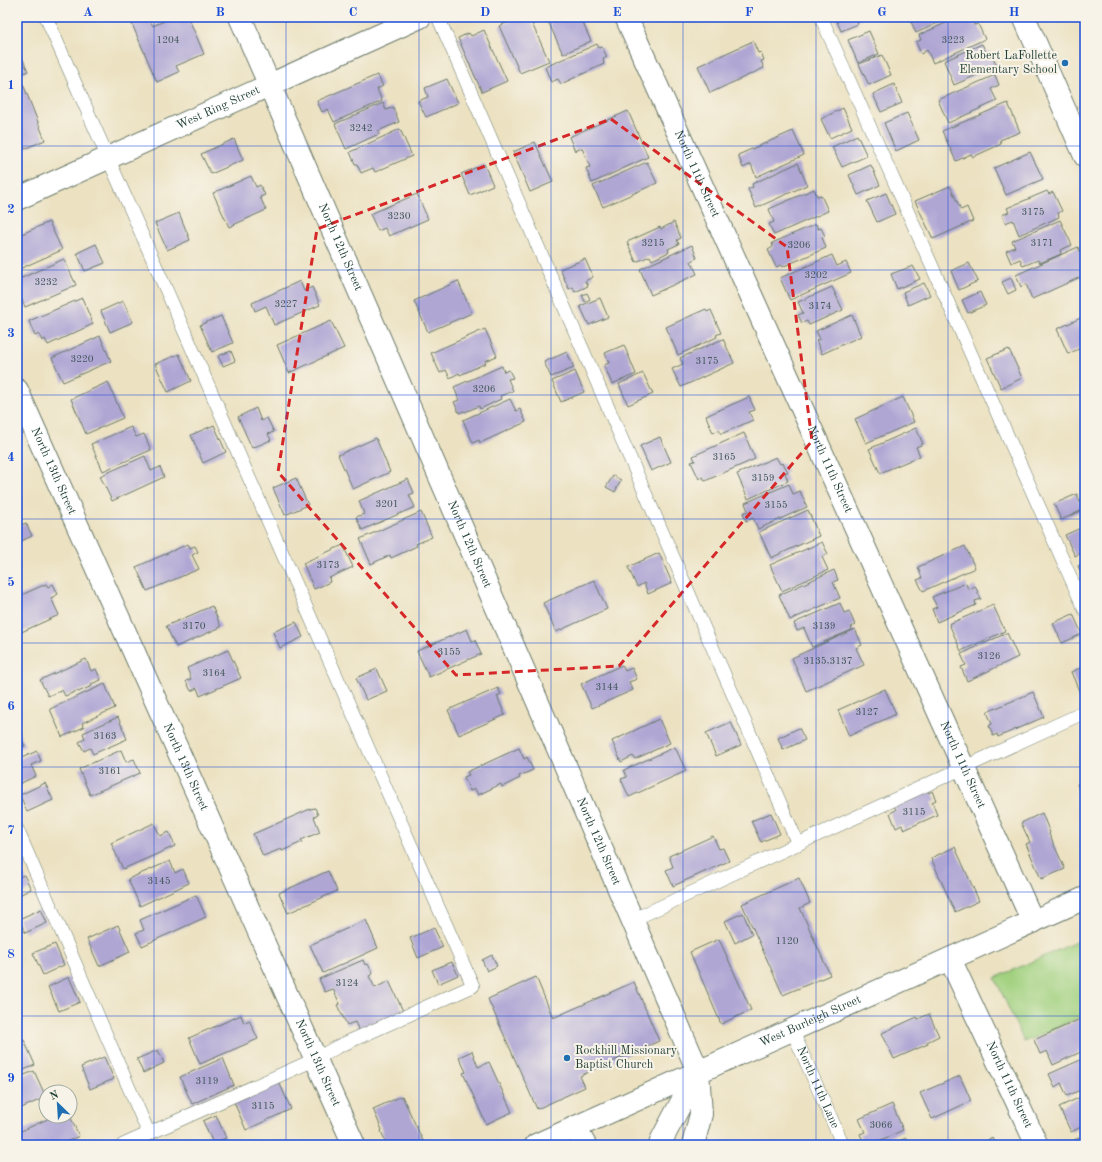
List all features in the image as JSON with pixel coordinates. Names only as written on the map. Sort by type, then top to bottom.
[{"type":"street","name":"North 12th Street","points":[[240,17],[698,1071],[701,1114],[693,1145]]},
{"type":"street","name":"West Ring Street","points":[[17,199],[420,17]]},
{"type":"street","name":"North 11th Street","points":[[626,17],[1033,922]]},
{"type":"street","points":[[1024,17],[1085,156]]},
{"type":"street","name":"North 13th Street","points":[[17,390],[354,1145]]},
{"type":"street","name":"West Burleigh Street","points":[[536,1145],[580,1136],[698,1071],[1085,898]]},
{"type":"street","name":"North 11th Street","points":[[950,959],[1037,1145]]},
{"type":"street","points":[[660,1145],[698,1071]]},
{"type":"lane","points":[[46,17],[473,986],[337,1047],[316,1059],[123,1145]]},
{"type":"lane","points":[[438,17],[798,844]]},
{"type":"lane","points":[[821,17],[1085,610]]},
{"type":"lane","points":[[632,920],[1085,712]]},
{"type":"lane","points":[[17,829],[149,1134]]},
{"type":"lane","name":"North 11th Lane","points":[[792,1030],[843,1145]]},
{"type":"highlighted area","points":[[611,119],[787,247],[812,441],[619,666],[456,675],[278,472],[317,229]]},
{"type":"green space","points":[[1085,938],[1085,1015],[1024,1042],[995,978]]},
{"type":"building","points":[[148,17],[153,26],[173,17],[188,17],[204,54],[176,66],[179,72],[157,82],[132,24]]},
{"type":"building","points":[[513,17],[529,17],[549,61],[520,73],[499,26],[511,21],[509,19]]},
{"type":"building","points":[[546,17],[580,17],[591,41],[563,54]]},
{"type":"building","points":[[835,17],[866,17],[857,21],[858,24],[841,31]]},
{"type":"building","points":[[909,17],[951,17],[916,33]]},
{"type":"building","points":[[959,17],[971,17],[974,25],[978,24],[985,39],[933,63],[927,50],[921,54],[916,42],[921,40],[919,35]]},
{"type":"building","points":[[484,30],[507,81],[482,92],[458,38],[469,33],[471,36]]},
{"type":"building","points":[[869,31],[879,54],[858,63],[848,40]]},
{"type":"building","points":[[753,41],[758,53],[761,52],[764,60],[761,61],[764,68],[710,93],[698,66]]},
{"type":"building","points":[[597,44],[599,48],[602,47],[607,57],[603,59],[604,64],[561,84],[558,79],[551,82],[545,67]]},
{"type":"building","points":[[982,44],[986,52],[990,51],[997,66],[954,85],[944,61]]},
{"type":"building","points":[[17,46],[28,71],[17,76]]},
{"type":"building","points":[[882,55],[891,75],[869,85],[859,64]]},
{"type":"building","points":[[377,75],[383,86],[377,89],[382,101],[334,122],[328,109],[322,112],[317,101]]},
{"type":"building","points":[[995,75],[999,85],[991,89],[997,101],[948,123],[938,100]]},
{"type":"building","points":[[447,79],[458,103],[426,117],[418,101],[428,97],[425,88]]},
{"type":"building","points":[[23,84],[45,140],[24,149],[17,133],[17,87]]},
{"type":"building","points":[[894,84],[902,103],[881,112],[873,94]]},
{"type":"building","points":[[383,103],[386,110],[393,107],[399,122],[378,131],[379,134],[346,149],[335,124]]},
{"type":"building","points":[[1008,103],[1020,132],[1000,140],[1001,144],[973,157],[971,154],[956,161],[942,131]]},
{"type":"building","points":[[843,108],[852,128],[830,138],[821,119]]},
{"type":"building","points":[[628,111],[648,157],[592,183],[586,168],[590,167],[582,148],[575,151],[569,137]]},
{"type":"building","points":[[907,113],[919,140],[896,151],[884,123]]},
{"type":"building","points":[[400,129],[412,156],[375,172],[373,168],[361,173],[350,152]]},
{"type":"building","points":[[793,131],[804,155],[756,177],[751,164],[743,168],[738,155]]},
{"type":"building","points":[[857,135],[867,156],[842,167],[832,147]]},
{"type":"building","points":[[234,139],[243,160],[211,174],[201,154]]},
{"type":"building","points":[[535,142],[553,182],[530,192],[513,152]]},
{"type":"building","points":[[1030,152],[1043,179],[1006,195],[994,168]]},
{"type":"building","points":[[647,162],[657,183],[603,207],[593,186]]},
{"type":"building","points":[[798,163],[807,185],[756,208],[748,189],[753,187],[752,184]]},
{"type":"building","points":[[484,164],[493,185],[470,195],[461,174]]},
{"type":"building","points":[[871,165],[880,185],[858,195],[849,175]]},
{"type":"building","points":[[251,176],[256,187],[260,185],[265,195],[260,197],[266,210],[229,227],[213,193]]},
{"type":"building","points":[[950,186],[961,210],[967,207],[973,221],[933,239],[915,201]]},
{"type":"building","points":[[814,189],[817,196],[821,195],[828,211],[774,235],[769,224],[774,222],[769,209]]},
{"type":"building","points":[[1047,191],[1049,194],[1053,192],[1062,211],[1058,213],[1059,217],[1019,235],[1013,220],[1005,223],[1002,215],[1009,212],[1007,208]]},
{"type":"building","points":[[886,193],[895,214],[877,222],[867,201]]},
{"type":"building","points":[[417,194],[428,219],[389,236],[385,228],[378,231],[370,214]]},
{"type":"building","points":[[179,213],[190,240],[167,250],[155,223]]},
{"type":"building","points":[[1060,220],[1072,245],[1060,250],[1061,254],[1040,263],[1038,260],[1023,266],[1020,259],[1011,263],[1006,251],[1015,247],[1012,241]]},
{"type":"building","points":[[49,222],[62,250],[17,270],[17,236]]},
{"type":"building","points":[[674,222],[681,238],[677,240],[679,244],[668,249],[669,252],[652,260],[650,256],[636,262],[627,242],[660,227],[661,229]]},
{"type":"building","points":[[816,224],[818,229],[821,228],[825,236],[822,237],[826,248],[782,267],[781,265],[776,267],[768,250],[773,247],[772,243]]},
{"type":"building","points":[[96,244],[105,263],[85,271],[77,253]]},
{"type":"building","points":[[692,245],[697,258],[691,261],[697,274],[651,295],[640,269]]},
{"type":"building","points":[[1078,247],[1085,262],[1085,275],[1032,299],[1026,284],[1021,287],[1016,275]]},
{"type":"building","points":[[832,255],[837,266],[846,262],[851,273],[790,300],[780,278]]},
{"type":"building","points":[[64,259],[76,285],[25,307],[17,289],[17,280]]},
{"type":"building","points":[[585,259],[593,277],[585,281],[588,286],[575,292],[573,287],[569,289],[560,269]]},
{"type":"building","points":[[969,263],[978,281],[959,290],[951,271]]},
{"type":"building","points":[[913,266],[920,279],[897,289],[891,274]]},
{"type":"building","points":[[1011,278],[1016,290],[1008,294],[1002,282]]},
{"type":"building","points":[[300,281],[304,291],[312,287],[320,305],[274,325],[266,306],[255,311],[252,303]]},
{"type":"building","points":[[458,281],[472,313],[428,332],[414,301]]},
{"type":"building","points":[[924,283],[930,295],[908,305],[903,292]]},
{"type":"building","points":[[832,287],[843,310],[809,325],[807,321],[802,323],[798,315],[803,313],[798,302]]},
{"type":"building","points":[[980,292],[986,305],[968,313],[962,300]]},
{"type":"building","points":[[587,293],[590,299],[585,302],[582,295]]},
{"type":"building","points":[[82,298],[93,324],[48,345],[45,339],[42,341],[39,334],[35,336],[29,321]]},
{"type":"building","points":[[600,298],[608,317],[589,325],[580,306]]},
{"type":"building","points":[[123,301],[133,322],[110,332],[101,311]]},
{"type":"building","points":[[706,309],[707,312],[711,310],[721,333],[716,335],[717,337],[678,355],[666,327]]},
{"type":"building","points":[[852,315],[861,336],[822,354],[816,340],[820,339],[816,331]]},
{"type":"building","points":[[221,316],[233,343],[212,352],[200,325]]},
{"type":"building","points":[[1085,316],[1085,346],[1068,354],[1057,329]]},
{"type":"building","points":[[331,321],[344,348],[289,373],[277,345]]},
{"type":"building","points":[[485,329],[497,356],[485,361],[486,363],[450,378],[446,370],[440,373],[431,353]]},
{"type":"building","points":[[100,336],[111,361],[63,382],[52,358]]},
{"type":"building","points":[[723,339],[734,363],[681,387],[672,369],[683,364],[680,358]]},
{"type":"building","points":[[624,345],[636,374],[612,384],[604,365],[609,363],[605,353]]},
{"type":"building","points":[[1009,349],[1022,378],[1001,388],[987,358]]},
{"type":"building","points":[[231,351],[235,361],[223,366],[218,356]]},
{"type":"building","points":[[567,352],[574,368],[551,377],[544,362]]},
{"type":"building","points":[[179,354],[191,381],[168,392],[155,364]]},
{"type":"building","points":[[502,366],[504,372],[509,370],[513,378],[508,379],[513,391],[500,396],[501,399],[480,409],[479,406],[459,413],[454,402],[459,400],[454,387]]},
{"type":"building","points":[[575,371],[584,392],[561,402],[552,381]]},
{"type":"building","points":[[643,373],[653,394],[628,405],[619,384]]},
{"type":"building","points":[[108,382],[123,418],[86,434],[71,399]]},
{"type":"building","points":[[749,397],[755,410],[749,412],[753,420],[721,434],[719,430],[713,433],[706,416]]},
{"type":"building","points":[[903,397],[914,422],[866,443],[855,419]]},
{"type":"building","points":[[510,399],[516,411],[520,409],[526,422],[480,443],[479,440],[473,443],[463,420]]},
{"type":"building","points":[[256,408],[261,421],[267,418],[274,432],[268,434],[271,440],[252,448],[238,417]]},
{"type":"building","points":[[214,425],[226,452],[203,463],[191,435]]},
{"type":"building","points":[[131,427],[136,437],[144,434],[151,450],[103,471],[91,444]]},
{"type":"building","points":[[916,428],[923,444],[916,447],[920,456],[880,473],[869,449]]},
{"type":"building","points":[[744,433],[755,459],[705,481],[703,477],[699,479],[691,462],[695,461],[693,456]]},
{"type":"building","points":[[660,437],[671,462],[651,471],[640,446]]},
{"type":"building","points":[[376,438],[390,472],[353,489],[338,455]]},
{"type":"building","points":[[145,456],[151,471],[160,467],[164,477],[112,501],[100,476]]},
{"type":"building","points":[[776,457],[780,464],[783,463],[788,472],[785,473],[788,481],[748,499],[737,474]]},
{"type":"building","points":[[613,476],[621,480],[615,492],[606,487]]},
{"type":"building","points":[[296,478],[308,505],[285,515],[273,488]]},
{"type":"building","points":[[408,479],[414,493],[409,495],[415,507],[362,530],[356,517],[364,514],[359,501]]},
{"type":"building","points":[[789,484],[793,494],[800,491],[807,507],[758,529],[753,518],[746,521],[743,513],[748,511],[745,503]]},
{"type":"building","points":[[1077,494],[1083,510],[1061,520],[1054,504]]},
{"type":"building","points":[[808,510],[819,536],[771,558],[759,532]]},
{"type":"building","points":[[421,512],[432,537],[391,558],[390,555],[371,564],[360,539]]},
{"type":"building","points":[[17,522],[19,526],[26,523],[32,536],[17,543]]},
{"type":"building","points":[[1085,526],[1085,551],[1075,556],[1065,535]]},
{"type":"building","points":[[822,542],[828,554],[822,557],[828,570],[782,591],[770,565]]},
{"type":"building","points":[[188,544],[190,548],[195,546],[198,552],[192,555],[199,569],[147,591],[136,567]]},
{"type":"building","points":[[343,545],[353,567],[329,578],[330,582],[314,589],[303,563]]},
{"type":"building","points":[[965,546],[975,568],[923,591],[917,580],[922,578],[918,567]]},
{"type":"building","points":[[659,553],[672,583],[648,594],[644,583],[637,587],[628,567]]},
{"type":"building","points":[[1085,563],[1085,582],[1078,566]]},
{"type":"building","points":[[834,570],[838,580],[833,582],[840,598],[790,620],[779,595]]},
{"type":"building","points":[[594,580],[607,609],[556,632],[543,603]]},
{"type":"building","points":[[966,583],[968,590],[975,586],[981,599],[975,601],[976,605],[937,622],[932,609],[937,607],[932,597]]},
{"type":"building","points":[[46,584],[48,587],[53,584],[58,594],[51,598],[59,615],[17,634],[17,597]]},
{"type":"building","points":[[840,603],[844,613],[849,611],[855,625],[851,627],[852,630],[812,647],[804,628],[797,631],[794,623]]},
{"type":"building","points":[[993,605],[1005,631],[961,651],[949,624]]},
{"type":"building","points":[[212,606],[221,627],[176,647],[166,626]]},
{"type":"building","points":[[1073,614],[1082,634],[1062,643],[1053,623]]},
{"type":"building","points":[[296,622],[303,637],[280,648],[273,632]]},
{"type":"building","points":[[467,629],[472,641],[475,640],[481,654],[429,677],[417,651]]},
{"type":"building","points":[[855,629],[862,645],[856,648],[864,665],[806,691],[792,658]]},
{"type":"building","points":[[1007,633],[1018,657],[967,681],[961,667],[966,665],[961,654]]},
{"type":"building","points":[[228,650],[241,678],[200,696],[197,688],[191,691],[186,681],[191,679],[187,668]]},
{"type":"building","points":[[86,659],[91,671],[96,669],[101,680],[91,684],[92,686],[65,696],[62,690],[48,696],[40,680]]},
{"type":"building","points":[[622,665],[625,671],[632,668],[637,679],[629,682],[633,690],[592,708],[581,684]]},
{"type":"building","points":[[1085,666],[1085,705],[1071,672]]},
{"type":"building","points":[[377,669],[387,691],[366,700],[356,678]]},
{"type":"building","points":[[105,684],[115,708],[82,723],[84,727],[62,737],[50,709]]},
{"type":"building","points":[[498,688],[501,694],[497,696],[505,715],[459,735],[448,710]]},
{"type":"building","points":[[885,689],[896,714],[849,736],[838,710]]},
{"type":"building","points":[[1033,692],[1044,717],[998,737],[997,734],[993,736],[989,726],[992,724],[987,712]]},
{"type":"building","points":[[118,717],[127,739],[93,754],[90,748],[84,751],[79,742],[85,739],[83,733]]},
{"type":"building","points":[[659,719],[670,743],[635,759],[633,756],[621,762],[612,741]]},
{"type":"building","points":[[731,722],[741,745],[716,756],[706,733]]},
{"type":"building","points":[[17,728],[25,746],[17,749]]},
{"type":"building","points":[[799,728],[805,740],[783,750],[778,738]]},
{"type":"building","points":[[675,747],[686,771],[629,797],[621,779],[627,777],[624,770]]},
{"type":"building","points":[[519,748],[524,759],[527,757],[533,770],[519,776],[520,778],[502,787],[501,784],[478,795],[475,789],[470,791],[464,777],[469,775],[467,772]]},
{"type":"building","points":[[121,750],[126,762],[134,759],[140,773],[90,795],[79,769]]},
{"type":"building","points":[[37,751],[41,761],[31,765],[36,776],[17,785],[17,760]]},
{"type":"building","points":[[1085,781],[1085,802],[1077,784]]},
{"type":"building","points":[[45,783],[53,800],[27,812],[20,795]]},
{"type":"building","points":[[928,791],[929,793],[932,791],[936,800],[932,802],[937,815],[904,830],[902,825],[896,828],[890,813],[896,810],[894,806]]},
{"type":"building","points":[[315,808],[318,815],[314,817],[320,832],[301,840],[302,842],[282,851],[281,849],[263,856],[253,834]]},
{"type":"building","points":[[771,813],[780,834],[761,842],[751,821]]},
{"type":"building","points":[[1042,813],[1050,833],[1049,834],[1065,869],[1041,879],[1026,844],[1030,842],[1021,823]]},
{"type":"building","points":[[154,823],[160,836],[169,832],[175,846],[123,869],[111,843]]},
{"type":"building","points":[[713,836],[719,849],[723,848],[729,861],[673,886],[666,870],[673,867],[669,856]]},
{"type":"building","points":[[955,847],[979,901],[955,912],[931,858]]},
{"type":"building","points":[[170,861],[175,873],[183,869],[189,883],[140,906],[128,879]]},
{"type":"building","points":[[328,871],[337,891],[288,913],[279,893]]},
{"type":"building","points":[[24,875],[31,889],[17,896],[17,878]]},
{"type":"building","points":[[799,878],[810,903],[800,908],[830,975],[783,995],[742,904]]},
{"type":"building","points":[[196,895],[206,917],[142,946],[136,933],[144,930],[140,920]]},
{"type":"building","points":[[41,909],[47,923],[25,933],[19,919]]},
{"type":"building","points":[[743,913],[752,934],[735,943],[725,921]]},
{"type":"building","points":[[366,920],[378,948],[323,973],[310,945]]},
{"type":"building","points":[[118,925],[130,952],[99,966],[87,939]]},
{"type":"building","points":[[434,928],[443,947],[418,958],[410,938]]},
{"type":"building","points":[[719,939],[751,1010],[721,1024],[690,952]]},
{"type":"building","points":[[55,944],[64,965],[43,975],[33,953]]},
{"type":"building","points":[[492,955],[497,966],[487,971],[482,960]]},
{"type":"building","points":[[363,960],[365,965],[368,964],[373,974],[369,976],[375,988],[389,981],[403,1011],[359,1031],[355,1022],[347,1025],[337,1005],[340,1004],[333,989],[325,992],[319,979]]},
{"type":"building","points":[[452,962],[458,975],[438,984],[432,970]]},
{"type":"building","points":[[69,977],[80,1002],[59,1011],[48,987]]},
{"type":"building","name":"Rockhill Missionary Baptist Church","points":[[536,977],[553,1018],[634,982],[659,1041],[580,1076],[585,1087],[537,1109],[488,999]]},
{"type":"building","points":[[929,1014],[939,1036],[927,1042],[928,1044],[894,1059],[882,1033],[917,1017],[918,1019]]},
{"type":"building","points":[[241,1015],[244,1023],[249,1020],[258,1039],[200,1064],[189,1038]]},
{"type":"building","points":[[1085,1017],[1085,1050],[1053,1065],[1047,1051],[1040,1054],[1034,1040]]},
{"type":"building","points":[[24,1040],[35,1065],[17,1073],[17,1043]]},
{"type":"building","points":[[158,1050],[164,1063],[143,1073],[137,1059]]},
{"type":"building","points":[[472,1051],[478,1067],[489,1062],[512,1112],[486,1124],[463,1073],[466,1072],[459,1057]]},
{"type":"building","points":[[104,1057],[114,1079],[90,1089],[81,1067]]},
{"type":"building","points":[[223,1058],[234,1085],[192,1104],[180,1077]]},
{"type":"building","points":[[1085,1058],[1085,1088],[1067,1096],[1061,1083],[1055,1087],[1049,1074]]},
{"type":"building","points":[[34,1071],[40,1084],[38,1084],[38,1101],[17,1110],[17,1078]]},
{"type":"building","points":[[960,1076],[971,1101],[932,1119],[920,1093]]},
{"type":"building","points":[[279,1082],[291,1109],[246,1130],[234,1102]]},
{"type":"building","points":[[1085,1095],[1085,1125],[1071,1132],[1059,1107]]},
{"type":"building","points":[[402,1096],[425,1145],[387,1145],[373,1109]]},
{"type":"building","points":[[892,1104],[903,1130],[870,1145],[865,1145],[860,1134],[865,1132],[859,1119]]},
{"type":"building","points":[[216,1115],[226,1138],[213,1143],[203,1121]]},
{"type":"building","points":[[38,1123],[74,1124],[79,1136],[60,1145],[18,1145],[17,1133]]},
{"type":"building","points":[[1085,1135],[1085,1145],[1076,1145],[1074,1140]]},
{"type":"building","points":[[906,1138],[910,1145],[890,1145]]},
{"type":"building","points":[[993,1138],[996,1145],[976,1145]]},
{"type":"place","name":"Robert LaFollette Elementary School","points":[[1065,63]]},
{"type":"place","name":"Rockhill Missionary Baptist Church","points":[[567,1058]]}]
